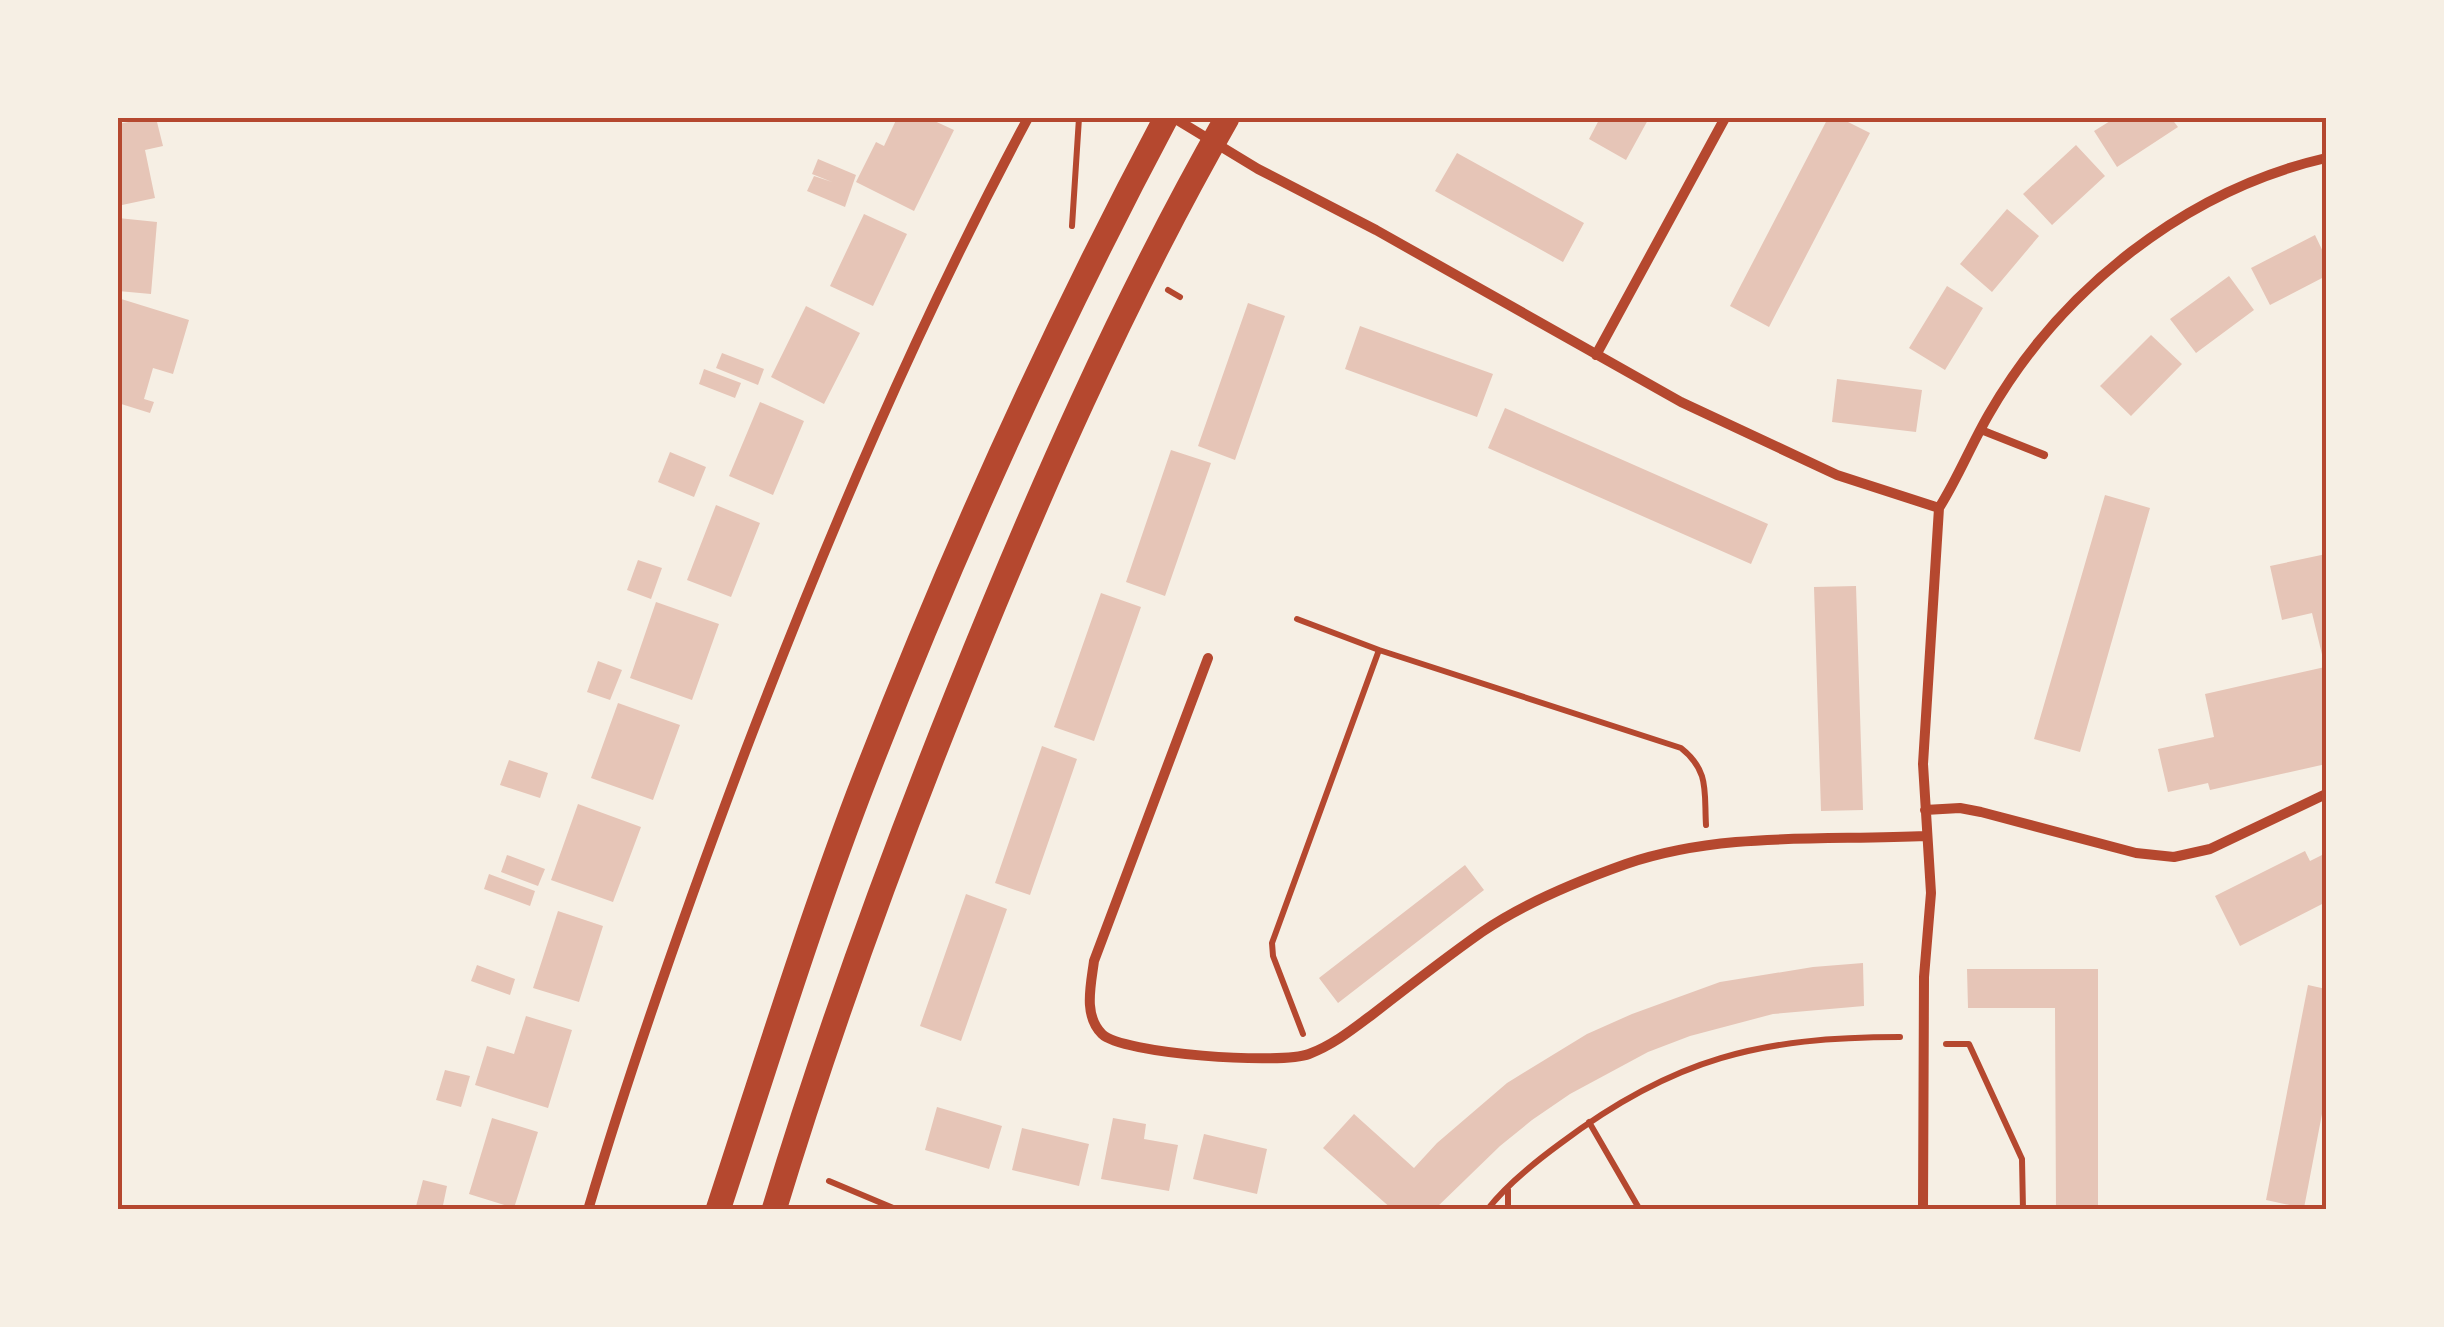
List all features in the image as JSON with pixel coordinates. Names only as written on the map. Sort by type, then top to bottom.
[{"type":"main road","points":[[718,1210],[852,812],[937,599],[1044,357],[1166,118]]},
{"type":"main road","points":[[774,1210],[904,829],[1001,584],[1122,319],[1227,118]]},
{"type":"street","points":[[588,1210],[679,930],[829,536],[906,360],[1028,118]]},
{"type":"street","points":[[1174,118],[1681,402],[1836,476],[1939,508]]},
{"type":"street","points":[[1596,354],[1724,118]]},
{"type":"street","points":[[1924,1210],[1924,977],[1931,893],[1924,715],[1939,508],[1959,478],[1988,415],[2039,342],[2071,304],[2104,274],[2142,244],[2214,200],[2326,158]]},
{"type":"street","points":[[1208,658],[1094,962],[1092,1020],[1102,1034],[1129,1047],[1292,1060],[1347,1033],[1485,930],[1626,864],[1707,844],[1786,838],[1926,836]]},
{"type":"street","points":[[1925,810],[1960,808],[1982,812],[2136,854],[2174,858],[2210,849],[2326,794]]},
{"type":"lane","points":[[1981,430],[2044,454]]},
{"type":"path","points":[[1072,240],[1079,118]]},
{"type":"path","points":[[1297,619],[1379,650],[1681,748],[1699,765],[1704,776],[1707,844]]},
{"type":"path","points":[[1311,1054],[1272,943],[1379,650]]},
{"type":"path","points":[[1487,1210],[1589,1122],[1683,1071],[1746,1049],[1802,1040],[1900,1037],[1925,1043],[1969,1044],[2022,1159],[2023,1210]]},
{"type":"path","points":[[1589,1122],[1640,1210]]},
{"type":"path","points":[[829,1180],[898,1210]]},
{"type":"path","points":[[1508,1189],[1508,1210]]},
{"type":"building","points":[[156,118],[163,146],[145,150],[155,198],[122,205],[118,124]]},
{"type":"building","points":[[897,118],[928,118],[954,130],[914,211],[856,182],[876,142],[884,146]]},
{"type":"building","points":[[1600,118],[1649,118],[1626,160],[1589,139]]},
{"type":"building","points":[[1828,118],[1840,118],[1870,133],[1769,327],[1730,306]]},
{"type":"building","points":[[2115,118],[2171,118],[2178,127],[2117,167],[2094,131]]},
{"type":"building","points":[[2076,145],[2105,176],[2052,225],[2023,194]]},
{"type":"building","points":[[1457,153],[1584,223],[1563,262],[1435,191]]},
{"type":"building","points":[[818,159],[856,175],[845,207],[807,191],[814,176],[832,182],[812,174]]},
{"type":"building","points":[[2007,209],[2039,236],[1992,292],[1960,264]]},
{"type":"building","points":[[864,214],[907,234],[873,306],[830,286]]},
{"type":"building","points":[[118,218],[157,222],[151,294],[118,291]]},
{"type":"building","points":[[2315,235],[2326,258],[2326,276],[2270,305],[2251,268]]},
{"type":"building","points":[[2229,276],[2254,310],[2196,353],[2170,319]]},
{"type":"building","points":[[1947,286],[1983,308],[1945,370],[1909,348]]},
{"type":"building","points":[[118,298],[189,320],[173,374],[153,368],[144,399],[154,402],[150,413],[118,403]]},
{"type":"building","points":[[1248,303],[1285,316],[1235,460],[1198,446]]},
{"type":"building","points":[[806,306],[860,333],[824,404],[771,377]]},
{"type":"building","points":[[1360,326],[1493,374],[1477,417],[1345,369]]},
{"type":"building","points":[[2151,335],[2182,364],[2131,416],[2100,386]]},
{"type":"building","points":[[722,353],[764,369],[758,385],[716,368]]},
{"type":"building","points":[[704,369],[741,383],[735,398],[699,384]]},
{"type":"building","points":[[1837,379],[1922,390],[1916,432],[1832,422]]},
{"type":"building","points":[[760,402],[804,421],[773,495],[729,476]]},
{"type":"building","points":[[1505,408],[1768,524],[1751,564],[1488,448]]},
{"type":"building","points":[[1171,450],[1211,463],[1165,596],[1126,582]]},
{"type":"building","points":[[670,452],[706,467],[694,497],[658,482]]},
{"type":"building","points":[[2105,495],[2150,508],[2080,752],[2034,739]]},
{"type":"building","points":[[716,505],[760,523],[731,597],[687,580]]},
{"type":"building","points":[[2326,554],[2326,764],[2210,790],[2208,783],[2168,792],[2158,749],[2214,737],[2205,694],[2325,667],[2312,613],[2282,620],[2270,566]]},
{"type":"building","points":[[638,560],[662,568],[651,599],[627,590]]},
{"type":"building","points":[[1856,586],[1863,810],[1821,811],[1814,587]]},
{"type":"building","points":[[1101,593],[1141,607],[1094,741],[1054,727]]},
{"type":"building","points":[[656,602],[719,624],[692,700],[630,678]]},
{"type":"building","points":[[598,661],[622,670],[610,700],[587,692]]},
{"type":"building","points":[[618,703],[680,725],[653,800],[591,778]]},
{"type":"building","points":[[1042,746],[1077,759],[1030,895],[995,883]]},
{"type":"building","points":[[509,760],[548,773],[540,798],[500,785]]},
{"type":"building","points":[[578,804],[641,827],[613,902],[551,880]]},
{"type":"building","points":[[2305,851],[2310,861],[2326,853],[2326,902],[2240,946],[2215,896]]},
{"type":"building","points":[[507,855],[545,869],[538,886],[501,872]]},
{"type":"building","points":[[1465,865],[1484,890],[1338,1003],[1319,978]]},
{"type":"building","points":[[489,874],[535,891],[530,906],[484,889]]},
{"type":"building","points":[[966,894],[1007,909],[961,1041],[920,1026]]},
{"type":"building","points":[[558,911],[603,926],[579,1002],[533,988]]},
{"type":"building","points":[[1863,963],[1864,1006],[1773,1014],[1690,1036],[1648,1052],[1570,1094],[1532,1120],[1434,1210],[1393,1210],[1323,1148],[1354,1114],[1414,1168],[1507,1083],[1587,1034],[1720,982]]},
{"type":"building","points":[[477,965],[515,979],[510,995],[471,981]]},
{"type":"building","points":[[1967,969],[2098,969],[2098,1210],[2056,1210],[2055,1008],[1968,1008]]},
{"type":"building","points":[[2308,985],[2326,989],[2326,1093],[2304,1208],[2266,1200]]},
{"type":"building","points":[[526,1016],[572,1030],[548,1108],[475,1085],[487,1046],[514,1054]]},
{"type":"building","points":[[445,1070],[470,1076],[461,1107],[436,1100]]},
{"type":"building","points":[[937,1107],[1002,1126],[989,1169],[925,1150]]},
{"type":"building","points":[[492,1118],[538,1132],[514,1208],[469,1194]]},
{"type":"building","points":[[1113,1118],[1146,1124],[1144,1139],[1178,1145],[1169,1191],[1101,1179]]},
{"type":"building","points":[[1022,1128],[1089,1144],[1079,1186],[1012,1170]]},
{"type":"building","points":[[1204,1134],[1267,1149],[1257,1194],[1193,1179]]},
{"type":"building","points":[[423,1180],[447,1186],[442,1210],[415,1210]]}]
